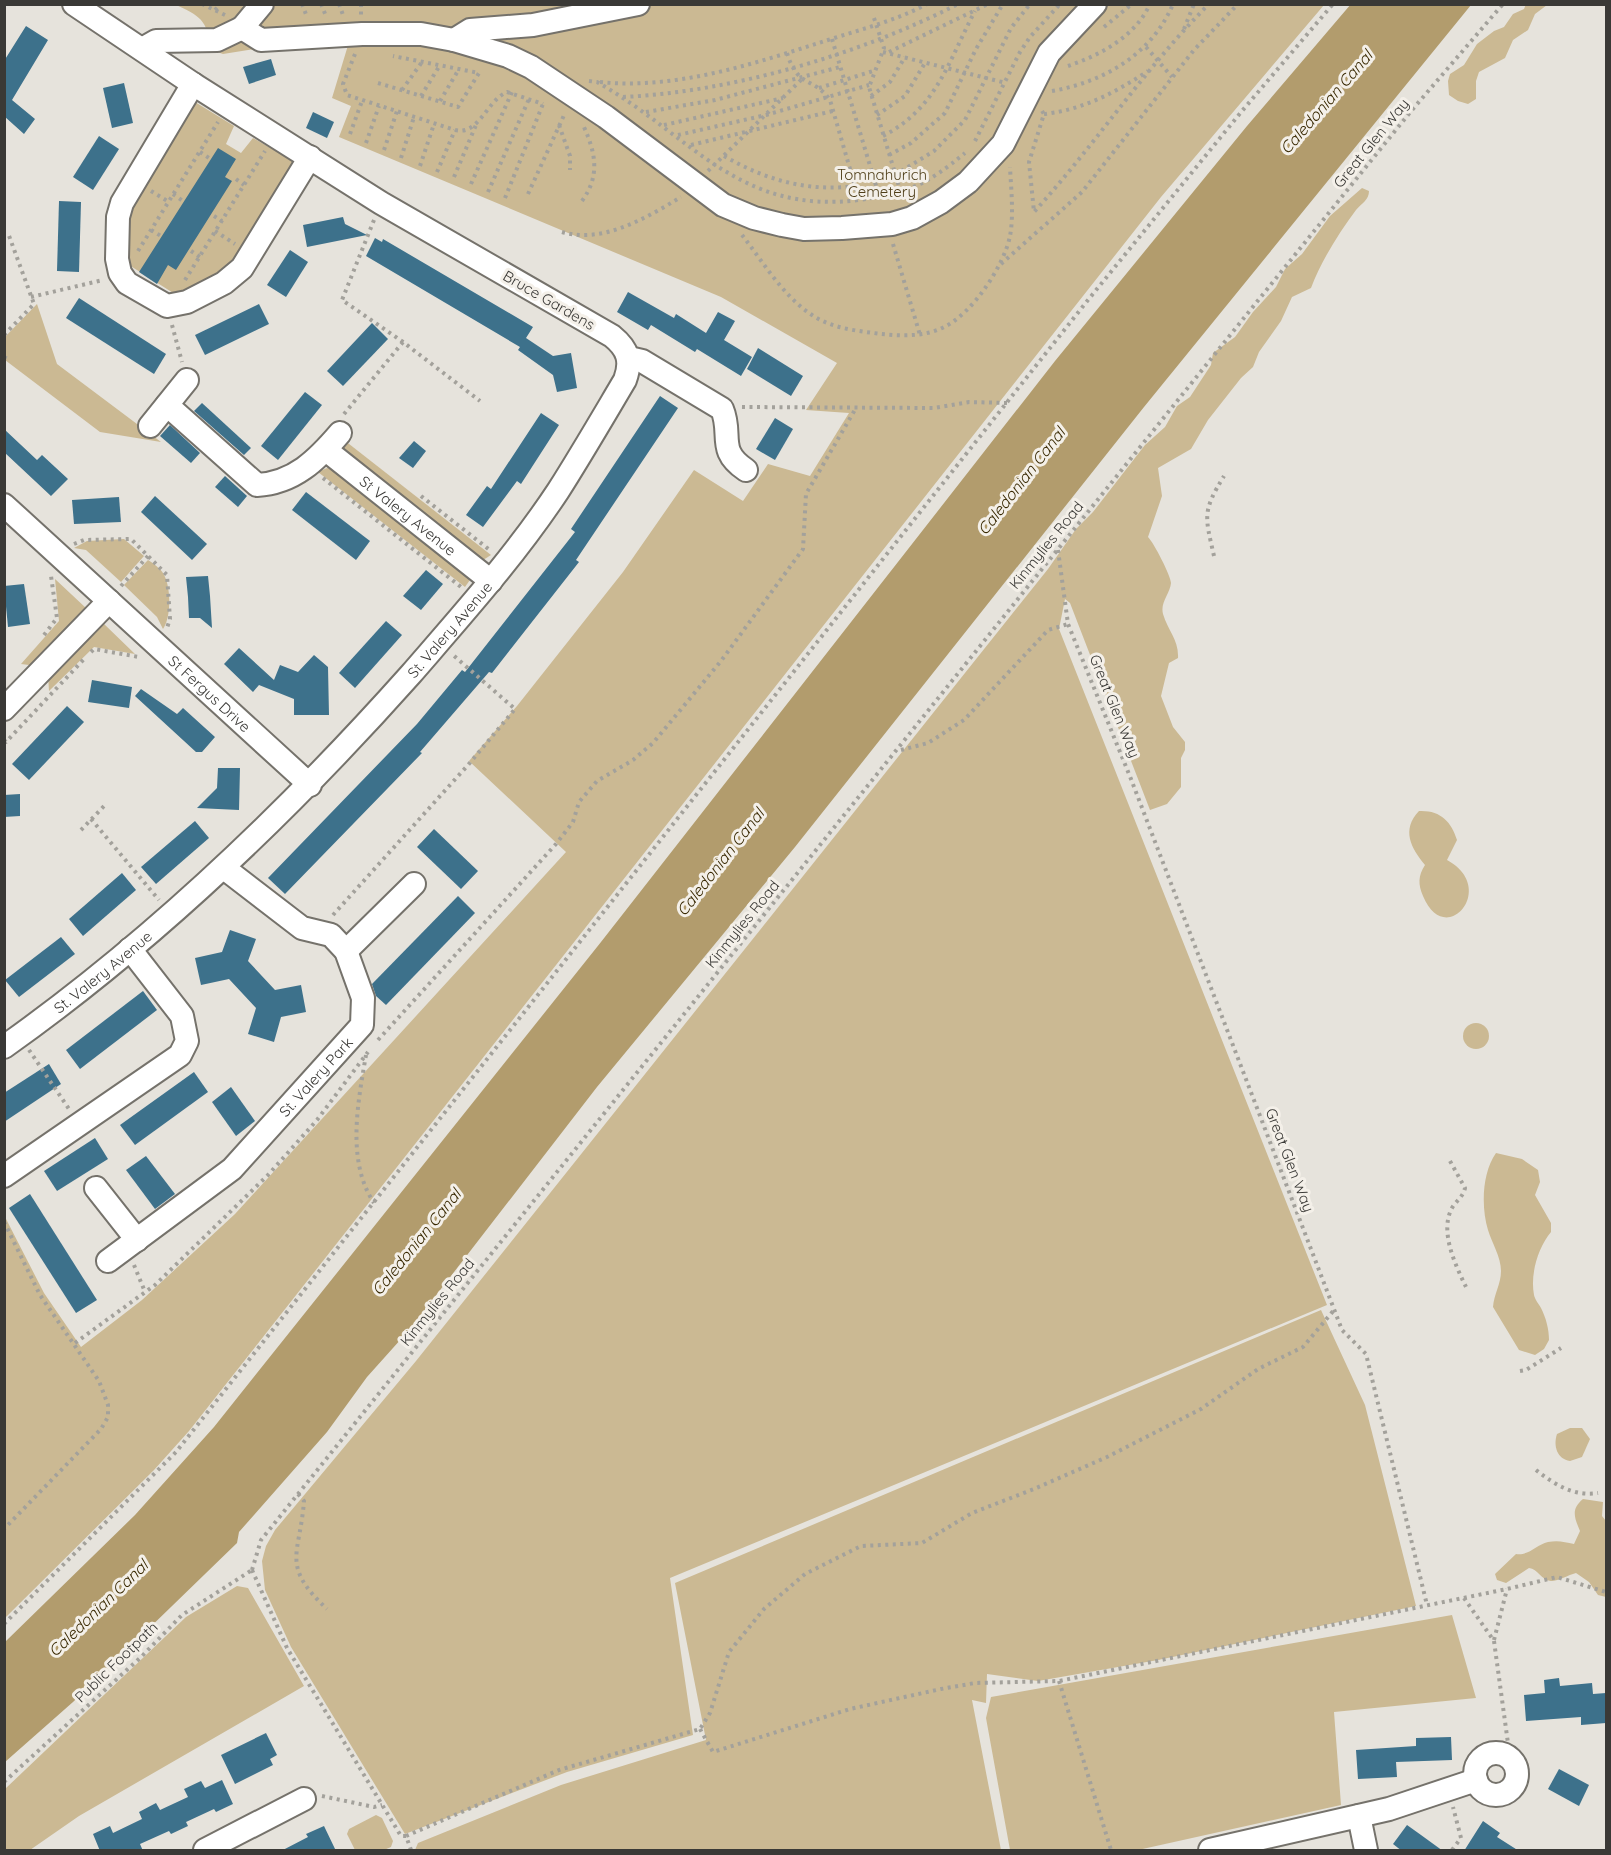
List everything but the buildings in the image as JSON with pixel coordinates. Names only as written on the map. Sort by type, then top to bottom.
[{"type":"street","name":"Bruce Gardens","points":[[74,4],[193,84],[381,203],[612,336],[624,346],[629,358],[642,361],[722,409]]},
{"type":"street","points":[[142,49],[156,41],[217,40],[242,27],[262,4]]},
{"type":"street","points":[[454,40],[470,30],[533,25],[638,4]]},
{"type":"street","points":[[242,27],[261,40],[362,34],[421,34],[454,40],[508,56],[531,67],[647,146],[723,205],[754,218],[804,229],[887,224],[912,218],[941,202],[968,182],[990,162],[1009,133],[1049,53],[1095,4]]},
{"type":"street","points":[[193,84],[128,190],[118,216],[120,273],[127,283],[167,306],[187,302],[234,277],[310,157]]},
{"type":"street","name":"St. Valery Avenue","points":[[12,1042],[72,999],[224,868],[309,784],[438,642],[491,581],[557,492],[625,380],[629,369],[629,358]]},
{"type":"street","points":[[150,426],[187,380]]},
{"type":"street","points":[[167,405],[257,485],[273,484],[309,467],[335,434]]},
{"type":"street","points":[[722,409],[726,418],[727,451],[735,463],[746,470]]},
{"type":"street","name":"St Valery Avenue","points":[[335,434],[491,581]]},
{"type":"street","name":"St Fergus Drive","points":[[4,505],[62,556],[115,594],[155,642],[309,784]]},
{"type":"street","points":[[4,710],[115,594]]},
{"type":"street","points":[[224,868],[302,928],[338,943],[414,884]]},
{"type":"street","name":"St. Valery Park","points":[[108,1261],[232,1169],[362,1025],[363,998],[338,943]]},
{"type":"street","points":[[4,1176],[180,1055],[187,1041],[182,1016],[130,949]]},
{"type":"street","points":[[96,1188],[132,1244]]},
{"type":"street","points":[[1498,1753],[1510,1758],[1517,1774],[1509,1790],[1490,1793],[1484,1791],[1476,1780],[1477,1767],[1485,1756],[1498,1753]]},
{"type":"street","points":[[1210,1851],[1359,1816],[1476,1780]]},
{"type":"street","points":[[205,1851],[304,1799]]},
{"type":"street","points":[[1359,1816],[1366,1851]]},
{"type":"path","points":[[215,10],[221,4]]},
{"type":"path","points":[[506,198],[543,104],[559,87],[597,81],[642,82],[680,79],[787,53],[876,27],[927,4]]},
{"type":"path","points":[[623,98],[682,93],[791,67],[881,40],[958,4]]},
{"type":"path","points":[[900,194],[868,85],[873,71],[885,52],[988,4]]},
{"type":"path","points":[[889,155],[911,143],[945,113],[964,73],[1004,4]]},
{"type":"path","points":[[895,175],[917,164],[951,136],[965,120],[1011,28],[1030,4]]},
{"type":"path","points":[[597,81],[646,112],[732,178],[768,194],[789,200],[820,203],[879,198],[900,194],[925,183],[965,153],[981,135],[1030,37],[1060,4]]},
{"type":"path","points":[[1100,31],[1132,4]]},
{"type":"path","points":[[1068,66],[1086,60],[1120,39],[1135,27],[1150,4]]},
{"type":"path","points":[[885,52],[1005,83],[1029,92],[1054,91],[1072,87],[1112,70],[1146,47],[1173,4]]},
{"type":"path","points":[[1182,33],[1194,4]]},
{"type":"path","points":[[1044,114],[1029,162],[1034,212],[1075,167],[1158,60],[1209,4]]},
{"type":"path","points":[[739,232],[787,293],[816,317],[837,327],[865,332],[920,335],[945,327],[963,313],[998,266],[1082,192],[1172,77],[1212,30],[1238,4]]},
{"type":"path","points":[[4,1624],[176,1452],[1007,403],[1242,111],[1333,4]]},
{"type":"path","name":"Great Glen Way","points":[[1260,298],[1412,110],[1503,4]]},
{"type":"path","points":[[883,136],[919,112],[929,100],[975,11]]},
{"type":"path","points":[[874,18],[885,52]]},
{"type":"path","points":[[362,34],[343,84],[347,95],[455,130],[467,131],[499,96],[512,92],[543,104]]},
{"type":"path","points":[[832,39],[920,335]]},
{"type":"path","points":[[1146,47],[1172,77]]},
{"type":"path","points":[[787,53],[794,74],[818,88],[829,98],[860,200]]},
{"type":"path","points":[[378,83],[459,107],[479,73],[388,55]]},
{"type":"path","points":[[1062,73],[1076,55]]},
{"type":"path","points":[[871,96],[890,82],[905,57]]},
{"type":"path","points":[[402,90],[422,62]]},
{"type":"path","points":[[877,115],[905,96],[925,63]]},
{"type":"path","points":[[421,96],[440,65]]},
{"type":"path","points":[[646,112],[715,100],[840,67]]},
{"type":"path","points":[[440,101],[459,69]]},
{"type":"path","points":[[1044,114],[1074,108],[1108,96],[1152,69]]},
{"type":"path","points":[[818,88],[873,71]]},
{"type":"path","points":[[1054,91],[1058,82]]},
{"type":"path","points":[[677,135],[829,98],[868,85]]},
{"type":"path","points":[[528,194],[571,100],[559,87]]},
{"type":"path","points":[[471,184],[512,92]]},
{"type":"path","points":[[1029,92],[1044,114]]},
{"type":"path","points":[[663,125],[783,98]]},
{"type":"path","points":[[488,192],[529,99]]},
{"type":"path","points":[[350,134],[363,101]]},
{"type":"path","points":[[366,143],[379,106]]},
{"type":"path","points":[[384,150],[397,111]]},
{"type":"path","points":[[690,146],[833,111]]},
{"type":"path","points":[[401,158],[414,117]]},
{"type":"path","points":[[133,259],[221,118]]},
{"type":"path","points":[[454,177],[479,118]]},
{"type":"path","points":[[420,166],[434,123]]},
{"type":"path","points":[[559,125],[570,156],[570,170]]},
{"type":"path","points":[[582,201],[590,190],[596,167],[595,155],[584,125]]},
{"type":"path","points":[[437,172],[455,130]]},
{"type":"path","points":[[998,266],[1010,234],[1009,133]]},
{"type":"path","points":[[182,285],[268,146]]},
{"type":"path","points":[[200,152],[210,158]]},
{"type":"path","points":[[724,156],[764,177],[785,183],[811,187],[855,186]]},
{"type":"path","points":[[236,179],[244,185]]},
{"type":"path","points":[[150,190],[168,202]]},
{"type":"path","points":[[173,194],[183,201]]},
{"type":"path","points":[[381,203],[342,300],[403,342],[480,401]]},
{"type":"path","points":[[214,216],[222,221]]},
{"type":"path","points":[[151,230],[160,236]]},
{"type":"path","points":[[215,231],[243,249]]},
{"type":"path","points":[[4,335],[34,304],[8,233]]},
{"type":"path","points":[[191,251],[200,257]]},
{"type":"path","points":[[31,297],[105,279]]},
{"type":"path","name":"Kinmylies Road","points":[[252,1570],[261,1540],[899,750],[1260,298]]},
{"type":"path","points":[[167,306],[187,380]]},
{"type":"path","points":[[335,434],[403,342]]},
{"type":"path","points":[[722,409],[934,408],[969,402],[1007,403]]},
{"type":"path","points":[[75,1343],[145,1292],[267,1175],[317,1120],[366,1054],[556,844],[573,822],[579,802],[597,782],[633,760],[653,743],[721,661],[803,549],[806,494],[856,408]]},
{"type":"path","points":[[309,467],[476,599]]},
{"type":"path","points":[[1214,556],[1206,513],[1207,505],[1224,476]]},
{"type":"path","points":[[4,740],[6,742],[94,649],[140,657],[155,642],[169,626],[168,579],[165,571],[130,539],[80,540],[62,556],[51,574],[56,622],[41,639]]},
{"type":"path","name":"Great Glen Way","points":[[1058,550],[1068,624],[1131,779],[1342,1330],[1365,1354],[1427,1605]]},
{"type":"path","points":[[115,594],[148,556]]},
{"type":"path","points":[[899,750],[928,743],[964,720],[1048,630],[1068,624]]},
{"type":"path","points":[[338,943],[333,912],[468,765],[515,709],[438,642]]},
{"type":"path","points":[[81,830],[107,803]]},
{"type":"path","points":[[91,819],[171,914]]},
{"type":"path","points":[[12,1042],[78,1125]]},
{"type":"path","points":[[366,1054],[357,1107],[358,1155],[366,1192],[374,1203]]},
{"type":"path","points":[[1450,1161],[1465,1188],[1452,1208],[1447,1227],[1455,1260],[1466,1287]]},
{"type":"path","points":[[4,1222],[40,1295],[75,1343],[105,1395],[108,1417],[101,1429],[4,1529]]},
{"type":"path","points":[[132,1244],[145,1292]]},
{"type":"path","points":[[252,1570],[287,1648],[401,1836],[406,1836],[559,1770],[700,1729],[710,1713],[729,1652],[764,1609],[805,1574],[861,1546],[922,1543],[972,1513],[1107,1457],[1201,1409],[1258,1369],[1303,1347],[1334,1310]]},
{"type":"path","points":[[1520,1371],[1561,1348]]},
{"type":"path","points":[[1536,1470],[1549,1480],[1576,1493],[1598,1493]]},
{"type":"path","points":[[298,1494],[304,1502],[297,1542],[296,1569],[307,1590],[327,1609]]},
{"type":"path","name":"Public Footpath","points":[[4,1782],[141,1657],[182,1615],[252,1570]]},
{"type":"path","points":[[700,1729],[712,1752],[850,1709],[941,1689],[975,1683],[1059,1682],[1507,1589],[1557,1576],[1606,1592]]},
{"type":"path","points":[[1507,1589],[1494,1641],[1510,1758]]},
{"type":"path","points":[[1463,1598],[1494,1641]]},
{"type":"path","points":[[1059,1682],[1111,1851]]},
{"type":"path","points":[[1449,1789],[1461,1838],[1452,1851]]},
{"type":"path","points":[[304,1799],[316,1795],[375,1807],[382,1805]]},
{"type":"path","points":[[406,1836],[411,1851]]},
{"type":"green space","points":[[1526,4],[1547,5],[1535,14],[1528,30],[1513,40],[1505,58],[1479,72],[1476,81],[1476,99],[1468,104],[1449,95],[1450,74],[1464,65],[1477,44],[1494,31],[1504,27],[1513,14],[1524,9]]},
{"type":"green space","name":"Tomnahurich Cemetery","points":[[176,5],[1324,5],[1161,197],[189,1431],[154,1470],[5,1618],[4,1215],[44,1293],[81,1347],[142,1300],[235,1214],[566,852],[469,761],[517,706],[623,572],[694,470],[743,501],[768,464],[810,476],[849,413],[806,410],[837,363],[721,297],[339,137],[351,106],[332,98],[349,42],[293,43],[223,54],[209,49],[208,32],[202,21],[191,12]]},
{"type":"green space","points":[[195,102],[234,126],[226,144],[241,153],[253,138],[293,161],[294,165],[228,269],[178,296],[129,265],[124,252],[126,214]]},
{"type":"green space","points":[[1362,188],[1369,191],[1368,197],[1337,238],[1311,288],[1292,297],[1281,321],[1259,352],[1253,367],[1241,378],[1208,420],[1191,449],[1158,468],[1162,496],[1148,537],[1170,579],[1170,587],[1162,610],[1178,652],[1178,658],[1169,663],[1161,696],[1173,727],[1185,742],[1185,750],[1181,758],[1181,787],[1167,804],[1150,810],[1070,603],[1065,599],[1059,629],[1327,1305],[670,1578],[693,1735],[567,1772],[405,1834],[291,1647],[265,1590],[262,1561],[266,1546],[275,1530],[416,1361],[1048,569],[1076,529],[1093,512],[1145,445],[1165,427],[1177,406],[1190,397],[1211,365],[1213,353],[1235,337],[1253,312],[1276,287],[1285,269],[1302,254],[1330,216]]},
{"type":"green space","points":[[37,304],[57,364],[161,442],[100,432],[5,360],[4,338]]},
{"type":"green space","points":[[344,440],[491,555],[480,562],[341,450]]},
{"type":"green space","points":[[327,468],[332,469],[472,577],[465,587],[318,472]]},
{"type":"green space","points":[[124,539],[144,556],[121,582],[86,550],[74,548],[87,541]]},
{"type":"green space","points":[[148,560],[164,574],[167,583],[169,611],[163,629],[157,617],[124,585]]},
{"type":"green space","points":[[55,579],[87,609],[37,666],[21,664],[59,621]]},
{"type":"green space","points":[[103,623],[135,654],[94,647],[49,691],[48,675]]},
{"type":"green space","points":[[1419,811],[1433,812],[1444,818],[1457,840],[1447,860],[1462,872],[1468,885],[1468,898],[1463,909],[1454,916],[1443,917],[1432,911],[1421,892],[1420,876],[1425,865],[1412,845],[1409,832],[1410,825]]},
{"type":"green space","points":[[1476,1023],[1485,1027],[1489,1036],[1485,1045],[1476,1049],[1467,1045],[1463,1036],[1467,1027]]},
{"type":"green space","points":[[1496,1153],[1522,1159],[1538,1170],[1540,1182],[1535,1195],[1551,1223],[1551,1232],[1539,1253],[1533,1279],[1534,1295],[1546,1320],[1549,1340],[1544,1349],[1535,1355],[1519,1350],[1493,1307],[1501,1266],[1488,1230],[1484,1211],[1484,1190],[1488,1170]]},
{"type":"green space","points":[[1321,1310],[1365,1405],[1416,1606],[1158,1660],[1038,1681],[987,1674],[986,1703],[972,1700],[1001,1850],[415,1850],[418,1843],[561,1785],[706,1740],[675,1583]]},
{"type":"green space","points":[[1570,1428],[1582,1428],[1590,1439],[1582,1457],[1570,1461],[1559,1455],[1556,1443],[1557,1434]]},
{"type":"green space","points":[[1583,1499],[1603,1502],[1602,1516],[1606,1521],[1606,1597],[1598,1595],[1589,1582],[1576,1573],[1551,1581],[1529,1568],[1506,1583],[1497,1580],[1495,1574],[1516,1554],[1529,1552],[1548,1542],[1574,1544],[1580,1531],[1575,1510]]},
{"type":"green space","points":[[237,1586],[248,1588],[304,1686],[79,1816],[30,1850],[5,1850],[5,1789],[186,1617]]},
{"type":"green space","points":[[1452,1615],[1476,1698],[1334,1712],[1341,1805],[1138,1850],[1010,1850],[986,1718],[991,1697]]},
{"type":"green space","points":[[376,1815],[382,1818],[393,1841],[391,1847],[384,1850],[355,1850],[347,1834],[349,1829]]},
{"type":"water","name":"Caledonian Canal","points":[[1351,4],[1471,5],[1144,407],[795,847],[597,1087],[410,1329],[367,1377],[327,1432],[239,1532],[237,1543],[73,1702],[5,1762],[5,1642],[135,1515],[214,1427],[601,942],[1055,361],[1247,126]]}]
